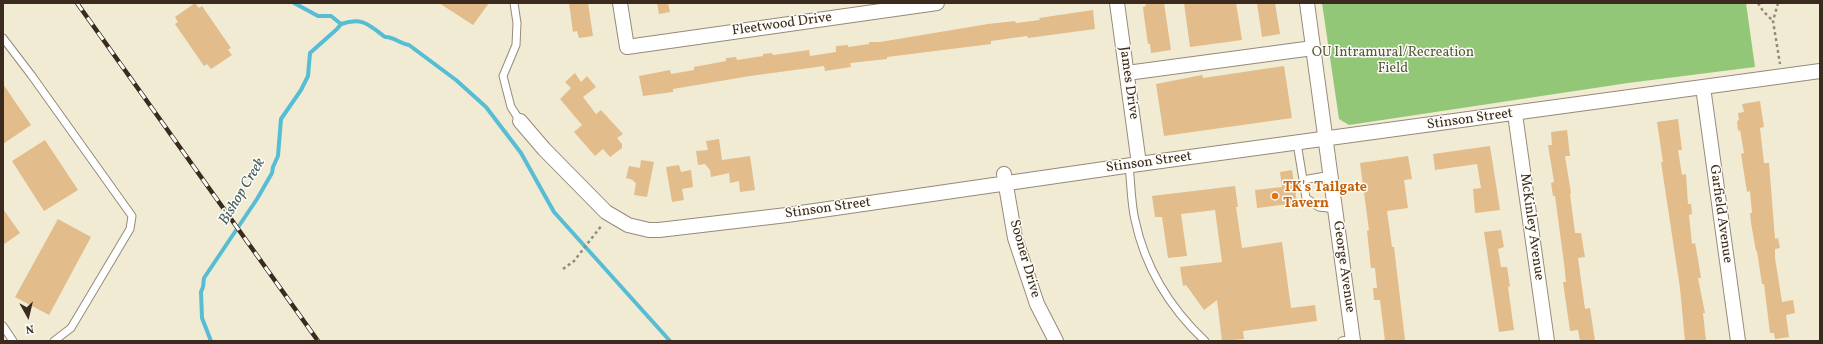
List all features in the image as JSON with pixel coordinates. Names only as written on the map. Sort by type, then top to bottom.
[{"type":"street","name":"Fleetwood Drive","points":[[620,3],[627,47],[937,3]]},
{"type":"street","name":"James Drive","points":[[1117,3],[1127,73],[1134,165]]},
{"type":"street","name":"George Avenue","points":[[1307,3],[1336,209],[1350,340]]},
{"type":"street","points":[[1127,73],[1313,48]]},
{"type":"street","name":"Stinson Street","points":[[520,121],[544,149],[610,215],[628,225],[639,228],[650,230],[670,230],[787,215],[1005,178],[1134,165],[1820,71]]},
{"type":"street","name":"Garfield Avenue","points":[[1703,87],[1738,341]]},
{"type":"street","name":"McKinley Avenue","points":[[1515,114],[1547,341]]},
{"type":"street","name":"Sooner Drive","points":[[1005,178],[1015,238],[1037,304],[1056,341]]},
{"type":"lane","points":[[514,3],[517,23],[516,45],[503,76],[511,107],[520,121]]},
{"type":"lane","points":[[3,38],[132,216],[130,229],[71,328],[54,341]]},
{"type":"lane","points":[[1297,143],[1306,198],[1319,207],[1336,209]]},
{"type":"lane","points":[[1134,165],[1134,219],[1144,254],[1171,304],[1191,328],[1205,341]]},
{"type":"lane","points":[[1303,180],[1331,175]]},
{"type":"lane","points":[[3,326],[13,341]]},
{"type":"path","points":[[1758,3],[1763,11],[1773,21]]},
{"type":"path","points":[[1778,3],[1773,21],[1782,76]]},
{"type":"path","points":[[563,269],[574,261],[610,215]]},
{"type":"green space","name":"OU Intramural/Recreation Field","points":[[1322,3],[1746,3],[1755,67],[1628,83],[1349,125],[1339,119]]},
{"type":"building","points":[[195,3],[199,8],[202,6],[231,48],[228,50],[232,55],[211,69],[207,64],[204,66],[175,24],[178,22],[175,17]]},
{"type":"building","points":[[439,3],[489,3],[473,25]]},
{"type":"building","points":[[569,3],[588,3],[593,36],[579,38],[577,31],[573,32]]},
{"type":"building","points":[[657,3],[668,3],[670,12],[659,14]]},
{"type":"building","points":[[1145,3],[1164,3],[1171,50],[1151,53],[1150,44],[1148,44],[1144,16],[1143,7],[1146,6]]},
{"type":"building","points":[[1184,3],[1236,3],[1242,40],[1190,47]]},
{"type":"building","points":[[1257,3],[1275,3],[1280,34],[1262,37]]},
{"type":"building","points":[[1093,10],[1095,29],[1028,38],[1027,36],[991,41],[991,44],[887,57],[887,59],[850,63],[851,67],[825,71],[824,66],[750,76],[673,89],[673,92],[643,96],[639,76],[670,70],[671,74],[694,70],[694,67],[726,61],[726,58],[736,57],[737,60],[763,56],[763,54],[772,53],[773,55],[809,50],[810,56],[836,52],[836,46],[848,45],[848,47],[869,44],[869,42],[880,42],[988,24],[1040,20],[1039,18]]},
{"type":"building","points":[[1284,66],[1292,118],[1164,136],[1156,84],[1202,75],[1203,78]]},
{"type":"building","points":[[575,73],[581,82],[587,76],[596,87],[583,97],[596,114],[601,110],[623,134],[617,138],[622,144],[622,148],[610,157],[603,149],[595,156],[574,132],[582,125],[560,99],[571,88],[565,82]]},
{"type":"building","points":[[3,84],[31,125],[3,144]]},
{"type":"building","points":[[1760,101],[1764,127],[1760,128],[1764,163],[1769,163],[1775,239],[1778,238],[1780,248],[1775,249],[1775,258],[1782,302],[1793,300],[1795,313],[1786,315],[1789,337],[1775,339],[1774,333],[1770,333],[1764,284],[1762,284],[1751,223],[1750,213],[1752,213],[1750,191],[1747,192],[1741,154],[1744,153],[1737,121],[1739,120],[1738,113],[1744,112],[1742,104]]},
{"type":"building","points":[[1678,119],[1682,150],[1678,150],[1682,175],[1686,174],[1688,204],[1691,204],[1692,214],[1689,215],[1692,244],[1695,243],[1701,278],[1698,278],[1705,313],[1703,313],[1706,341],[1685,341],[1680,288],[1661,162],[1663,162],[1657,122]]},
{"type":"building","points":[[1567,130],[1570,156],[1565,156],[1575,233],[1581,233],[1585,257],[1578,258],[1585,309],[1590,308],[1595,341],[1580,341],[1578,330],[1570,331],[1563,282],[1566,282],[1564,263],[1555,196],[1553,196],[1551,183],[1554,182],[1548,145],[1552,145],[1551,132]]},
{"type":"building","points":[[719,139],[722,160],[750,156],[755,190],[740,192],[739,181],[730,183],[729,173],[711,177],[710,170],[705,164],[698,165],[696,151],[708,150],[706,141]]},
{"type":"building","points":[[45,140],[78,190],[44,211],[12,161]]},
{"type":"building","points":[[1490,146],[1500,210],[1475,213],[1473,189],[1481,188],[1477,164],[1435,170],[1433,154]]},
{"type":"building","points":[[1408,156],[1412,179],[1404,180],[1408,208],[1387,211],[1392,247],[1394,247],[1405,340],[1385,341],[1380,300],[1374,300],[1373,288],[1377,288],[1375,268],[1371,268],[1367,231],[1369,230],[1360,163]]},
{"type":"building","points":[[641,160],[654,162],[647,197],[634,195],[636,183],[633,180],[626,178],[629,166],[640,168]]},
{"type":"building","points":[[679,165],[681,172],[691,170],[693,187],[682,189],[684,200],[672,202],[666,167]]},
{"type":"building","points":[[1292,170],[1297,203],[1257,208],[1255,190],[1282,187],[1280,172]]},
{"type":"building","points":[[1235,186],[1238,207],[1236,207],[1242,248],[1282,242],[1291,308],[1315,305],[1317,321],[1243,331],[1244,339],[1222,341],[1217,300],[1204,310],[1186,285],[1183,286],[1180,267],[1222,262],[1215,210],[1181,214],[1187,256],[1168,258],[1162,217],[1155,217],[1152,196]]},
{"type":"building","points":[[3,209],[20,233],[3,245]]},
{"type":"building","points":[[58,219],[91,237],[49,315],[15,297]]},
{"type":"building","points":[[1501,230],[1504,247],[1498,249],[1501,267],[1507,267],[1510,286],[1508,287],[1514,330],[1499,332],[1484,232]]},
{"type":"waterway","name":"Bishop Creek","points":[[294,3],[318,16],[331,16],[341,24]]},
{"type":"waterway","points":[[341,24],[354,21],[364,23],[374,28],[385,37],[409,45],[456,80],[486,107],[521,153],[554,212],[670,341]]},
{"type":"waterway","name":"Bishop Creek","points":[[211,341],[202,318],[201,292],[204,278],[257,199],[272,173],[278,156],[281,119],[301,90],[308,76],[310,53],[341,24]]},
{"type":"railway","points":[[77,3],[318,341]]},
{"type":"place","name":"TK's Tailgate Tavern","points":[[1275,196]]}]
